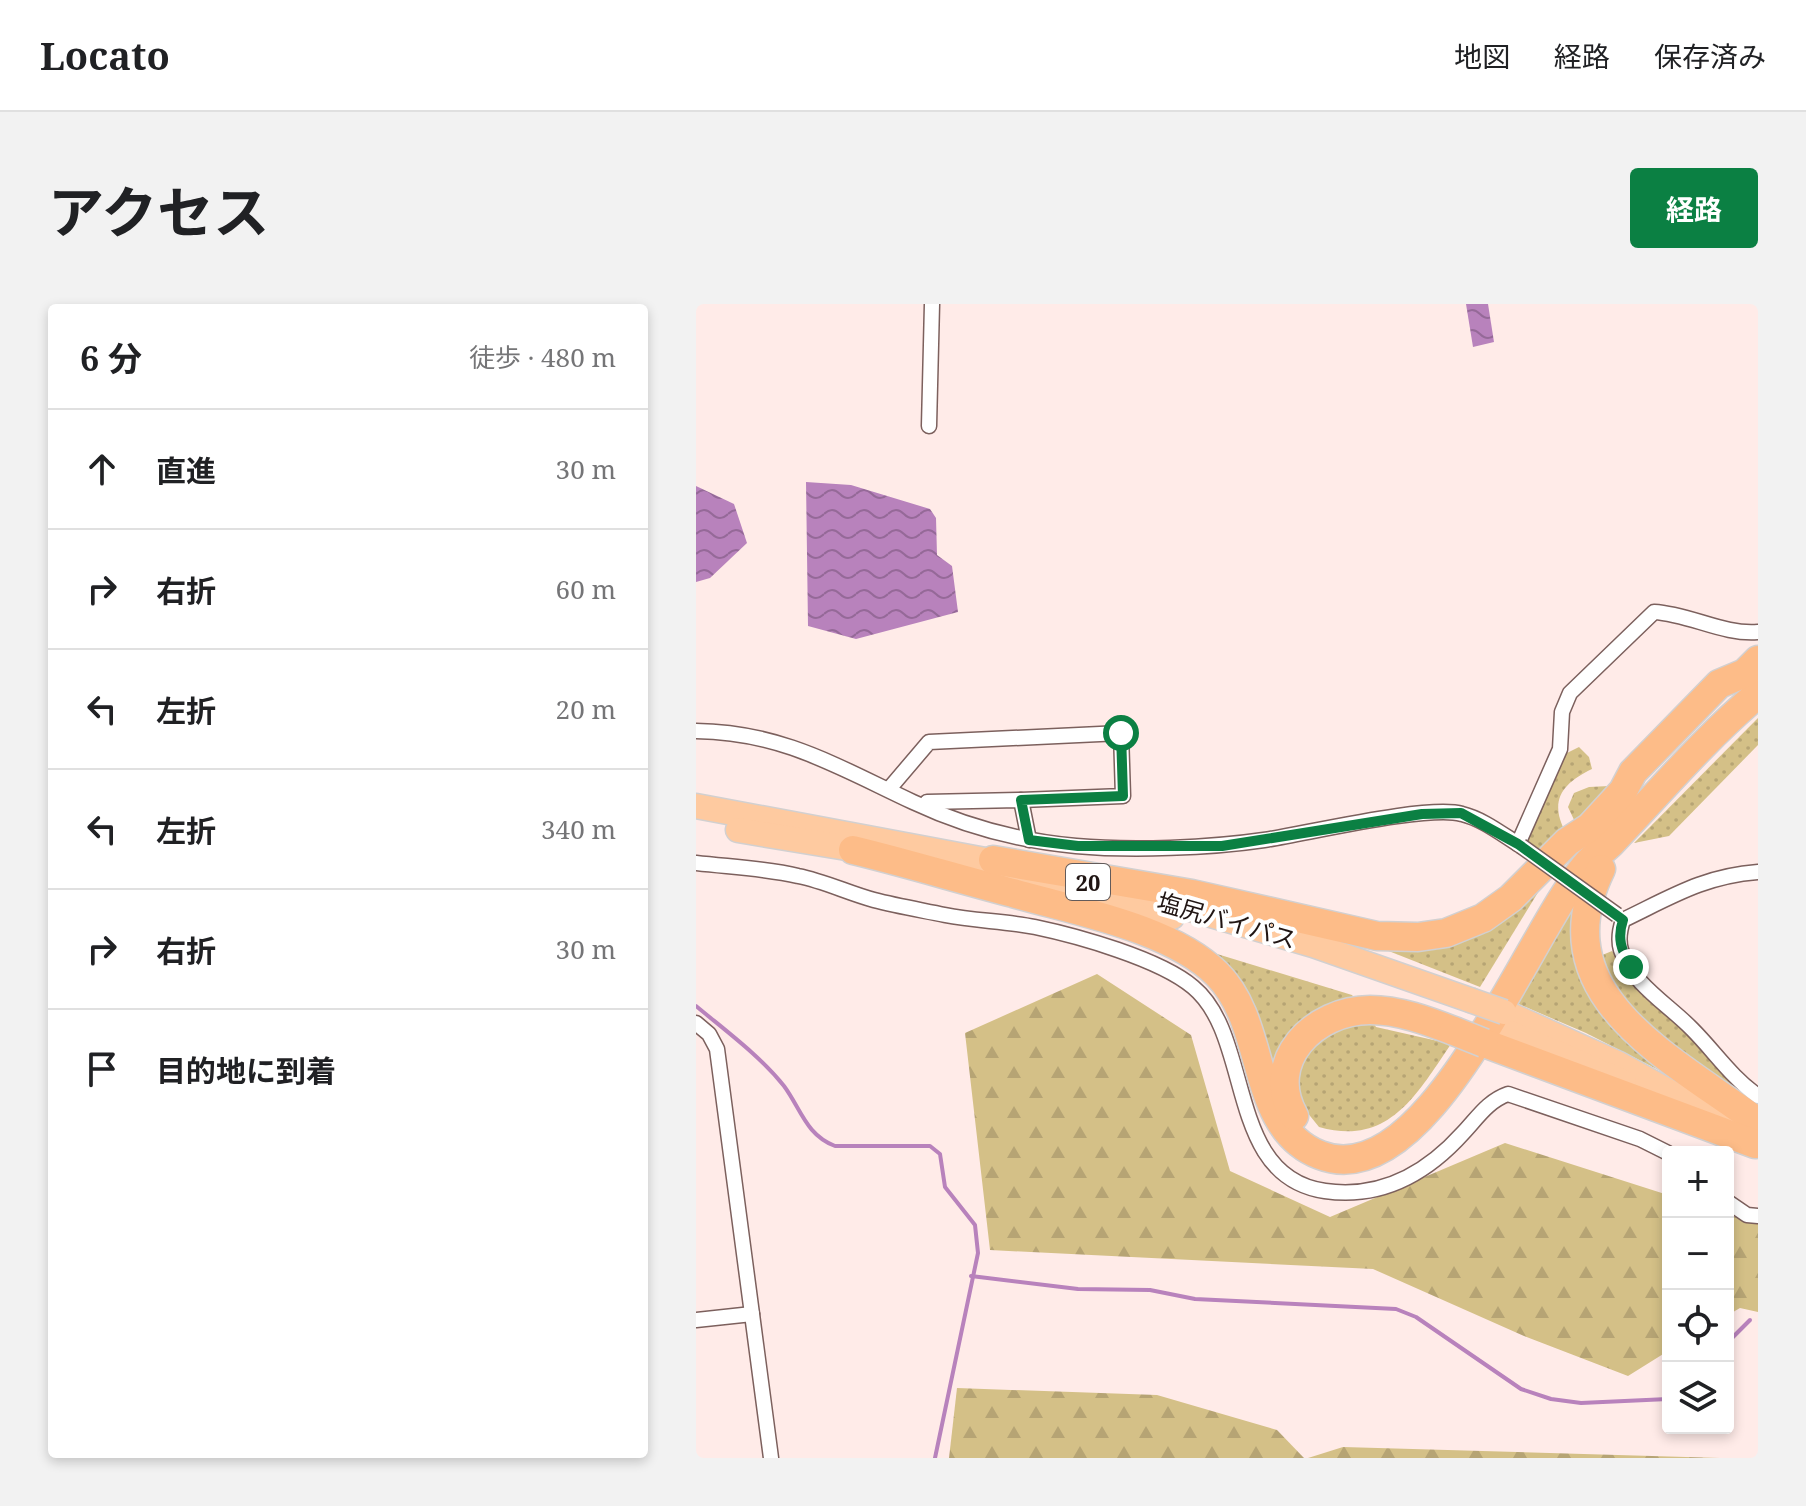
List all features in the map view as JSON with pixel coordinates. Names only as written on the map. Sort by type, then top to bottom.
[{"type":"highway","points":[[1756,677],[1579,853],[1516,943],[1442,1076],[1409,1118],[1375,1140],[1337,1145],[1312,1135],[1289,1108],[1284,1090],[1292,1052],[1308,1031],[1333,1017],[1356,1011],[1462,1014],[1494,1027],[1757,1137]]},
{"type":"highway","name":"塩尻バイパス","points":[[696,806],[993,860],[1255,927],[1462,1014]]},
{"type":"highway","name":"塩尻バイパス","points":[[696,823],[853,850],[923,858],[1125,905],[1254,940],[1462,1014]]},
{"type":"highway","points":[[853,850],[1101,918],[1168,943],[1201,960],[1228,986],[1239,1002],[1251,1030],[1269,1100],[1288,1134],[1294,1142],[1321,1156],[1345,1160],[1367,1156],[1394,1143],[1415,1127],[1438,1100],[1576,879],[1599,836]]},
{"type":"highway","points":[[993,860],[1192,894],[1377,936],[1418,937],[1458,929],[1496,910],[1567,842],[1599,836]]},
{"type":"highway","points":[[1599,836],[1583,917],[1587,953],[1601,990],[1639,1033],[1757,1137]]},
{"type":"highway","points":[[1494,1027],[1727,1128],[1757,1137]]},
{"type":"street","points":[[929,426],[932,304]]},
{"type":"street","points":[[1519,845],[1560,749],[1562,712],[1570,693],[1654,612],[1679,614],[1738,632],[1758,632]]},
{"type":"street","points":[[696,731],[776,741],[811,752],[914,803],[993,833],[1078,846],[1222,846],[1422,814],[1461,813],[1519,845],[1620,917]]},
{"type":"street","points":[[889,789],[929,742],[1121,733],[1123,796],[914,803]]},
{"type":"street","points":[[1021,800],[1029,840]]},
{"type":"street","points":[[696,863],[797,875],[966,920],[1034,926],[1089,941],[1171,974],[1193,987],[1212,1007],[1223,1029],[1239,1092],[1258,1140],[1295,1180],[1320,1190],[1368,1191],[1400,1182],[1448,1150],[1492,1099],[1508,1094],[1640,1139],[1662,1150]]},
{"type":"street","points":[[1620,917],[1722,875],[1758,872]]},
{"type":"street","points":[[1620,917],[1621,950],[1636,976],[1693,1029],[1735,1080],[1758,1096]]},
{"type":"street","points":[[696,1023],[709,1034],[717,1049],[771,1458]]},
{"type":"street","points":[[1734,1206],[1747,1215],[1758,1216]]},
{"type":"street","points":[[696,1320],[752,1314]]},
{"type":"green space","points":[[1758,718],[1758,745],[1669,836],[1634,843]]},
{"type":"green space","points":[[1579,747],[1589,757],[1592,769],[1573,780],[1561,794],[1558,811],[1566,833],[1545,855],[1525,841],[1563,755]]},
{"type":"green space","points":[[1609,786],[1575,822],[1568,807],[1574,793],[1589,787]]},
{"type":"green space","points":[[1548,876],[1480,987],[1381,948]]},
{"type":"green space","points":[[1575,894],[1573,948],[1582,977],[1702,1092],[1586,1033],[1507,999]]},
{"type":"green space","points":[[1204,950],[1352,995],[1355,999],[1276,1071]]},
{"type":"green space","points":[[1612,951],[1637,987],[1690,1033],[1740,1087],[1733,1091],[1650,1031],[1595,958]]},
{"type":"green space","points":[[1097,974],[1191,1035],[1230,1171],[1330,1217],[1505,1143],[1662,1193],[1662,1355],[1628,1376],[1524,1336],[1373,1269],[990,1250],[965,1033]]},
{"type":"green space","points":[[1372,1021],[1376,1027],[1451,1044],[1413,1098],[1383,1123],[1364,1130],[1319,1127],[1298,1101],[1298,1060],[1317,1033]]},
{"type":"green space","points":[[1734,1217],[1758,1223],[1758,1312],[1740,1308],[1734,1312]]},
{"type":"green space","points":[[957,1388],[1157,1395],[1277,1430],[1304,1458],[949,1458]]},
{"type":"green space","points":[[1343,1447],[1720,1458],[1308,1458]]},
{"type":"water","points":[[1466,304],[1488,304],[1494,342],[1473,347]]},
{"type":"water","points":[[806,482],[851,485],[930,509],[936,518],[937,555],[952,566],[958,612],[856,639],[808,626]]},
{"type":"water","points":[[696,486],[734,504],[747,543],[710,578],[696,582]]},
{"type":"waterway","points":[[696,1006],[775,1075],[811,1128],[825,1141],[835,1146],[930,1146],[940,1154],[945,1187],[975,1225],[978,1253],[935,1458]]},
{"type":"waterway","points":[[971,1276],[1078,1289],[1150,1290],[1195,1299],[1396,1309],[1416,1317],[1521,1389],[1551,1399],[1581,1403],[1662,1399]]},
{"type":"waterway","points":[[1734,1336],[1750,1320]]},
{"type":"route","points":[[1121,733],[1123,796],[1021,800],[1029,840],[1078,846],[1222,846],[1422,814],[1461,813],[1518,844],[1623,920],[1619,932],[1621,950],[1631,967]]}]
